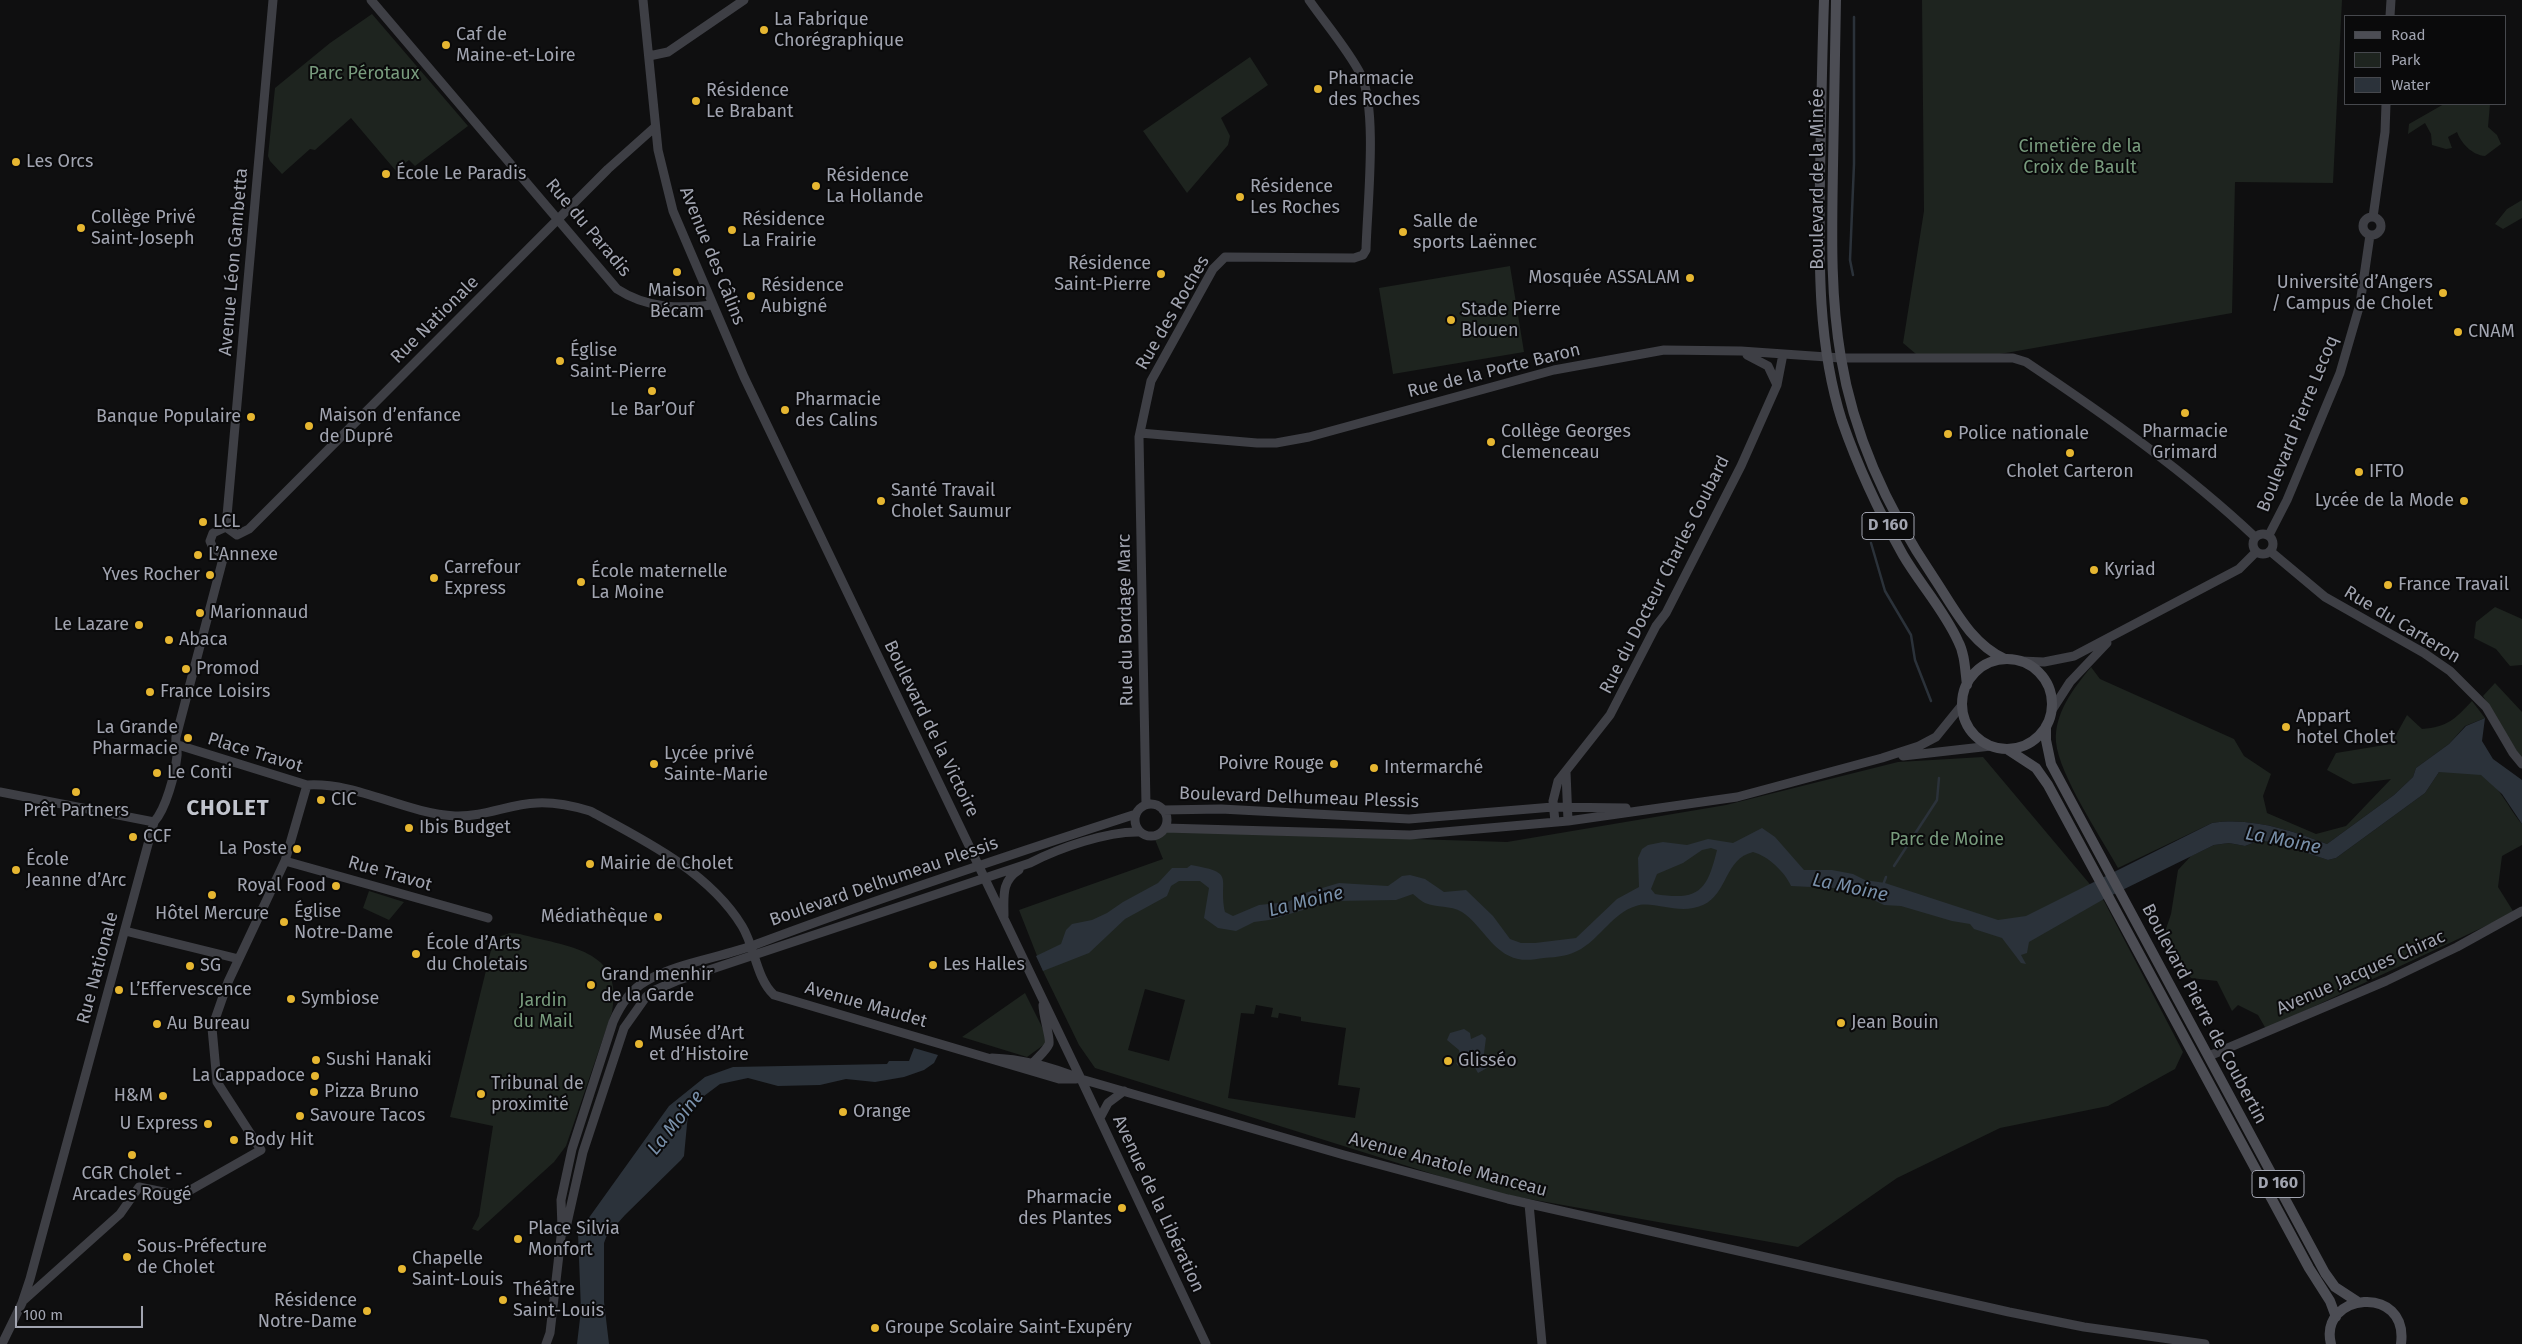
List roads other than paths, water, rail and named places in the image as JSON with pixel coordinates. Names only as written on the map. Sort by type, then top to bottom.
[{"type":"main road","name":"Boulevard de la Minée","points":[[1824,0],[1819,243],[1821,298],[1828,358]]},
{"type":"main road","name":"Boulevard de la Minée","points":[[1836,0],[1831,252],[1841,358]]},
{"type":"main road","name":"D 160","points":[[1828,358],[1842,420],[1856,459],[1904,556],[1959,642],[1964,660],[1967,685]]},
{"type":"main road","name":"D 160","points":[[1841,358],[1859,426],[1887,497],[1920,557],[1973,636],[1984,648],[2005,659]]},
{"type":"main road","points":[[2005,659],[2021,661],[2034,668],[2044,679],[2051,692],[2052,710],[2046,726],[2030,743],[2007,749],[1991,746],[1970,730],[1962,705],[1967,685],[1982,667],[2005,659]]},
{"type":"main road","name":"Boulevard Pierre de Coubertin","points":[[2046,726],[2046,740],[2051,764],[2325,1273],[2334,1287],[2358,1302]]},
{"type":"main road","name":"Boulevard Pierre de Coubertin","points":[[2007,749],[2036,768],[2048,785],[2309,1268],[2330,1301],[2336,1317]]},
{"type":"main road","points":[[2331,1344],[2331,1328],[2336,1317],[2342,1310],[2358,1302],[2379,1303],[2394,1314],[2400,1324],[2401,1344]]},
{"type":"street","name":"Avenue Léon Gambetta","points":[[226,527],[273,0]]},
{"type":"street","name":"Rue du Paradis","points":[[371,0],[559,218],[617,289],[628,296],[650,304],[685,308],[712,305]]},
{"type":"street","name":"Avenue des Câlins","points":[[643,0],[660,164],[673,210],[712,305],[752,393]]},
{"type":"street","points":[[649,56],[668,52],[744,0]]},
{"type":"street","name":"Rue des Roches","points":[[1140,434],[1151,381],[1219,261],[1225,257],[1354,258],[1363,255],[1366,250],[1370,147],[1369,108],[1366,89],[1361,74],[1309,0]]},
{"type":"street","points":[[2390,15],[2391,0]]},
{"type":"street","name":"Boulevard Pierre Lecoq","points":[[2269,535],[2287,500],[2340,373],[2360,304],[2370,235],[2365,232],[2363,226],[2365,221],[2373,217],[2385,132],[2386,105]]},
{"type":"street","name":"Rue Nationale","points":[[22,1303],[154,822],[162,814],[177,754],[175,744],[224,555],[213,548],[210,541],[213,533],[226,527],[237,535],[249,529],[330,450],[559,218],[655,126]]},
{"type":"street","name":"Rue de la Porte Baron","points":[[1140,434],[1276,443],[1309,437],[1486,388],[1611,359],[1664,350],[1783,354],[1828,358],[2013,358],[2026,362],[2041,372],[2176,470],[2255,537]]},
{"type":"street","points":[[1741,352],[1768,366],[1777,385]]},
{"type":"street","name":"Rue du Docteur Charles Coubard","points":[[1555,822],[1553,806],[1558,781],[1610,714],[1722,504],[1777,385],[1783,354]]},
{"type":"street","name":"Boulevard de la Victoire","points":[[752,393],[1081,1078]]},
{"type":"street","name":"Rue du Bordage Marc","points":[[1140,434],[1146,805]]},
{"type":"street","points":[[2263,533],[2269,535],[2273,541],[2270,551],[2262,554],[2256,552],[2252,543],[2255,537],[2263,533]]},
{"type":"street","name":"Rue du Carteron","points":[[2270,551],[2314,590],[2335,604],[2405,642],[2450,671],[2486,707],[2522,764]]},
{"type":"street","points":[[2021,661],[2044,662],[2074,656],[2239,568],[2256,552]]},
{"type":"street","points":[[2052,710],[2070,682],[2112,637]]},
{"type":"street","name":"Boulevard Delhumeau Plessis","points":[[1165,828],[1410,835],[1568,821],[1737,797],[1882,758],[1919,746],[1936,737],[1962,705]]},
{"type":"street","name":"Place Travot","points":[[175,744],[307,785],[327,784],[428,812],[456,816],[480,815],[538,803],[558,805]]},
{"type":"street","name":"Boulevard Delhumeau Plessis","points":[[1882,758],[1991,746]]},
{"type":"street","points":[[1566,770],[1570,803],[1568,821]]},
{"type":"street","points":[[2,1344],[22,1303],[120,1214],[139,1187],[173,1194],[187,1192],[260,1150],[217,1082],[212,1028],[239,959],[285,861],[307,785]]},
{"type":"street","points":[[0,792],[154,822]]},
{"type":"street","name":"Boulevard Delhumeau Plessis","points":[[1163,810],[1221,809],[1409,819],[1570,803],[1644,809]]},
{"type":"street","name":"Avenue Maudet","points":[[558,805],[590,811],[700,879],[731,911],[748,936],[768,990],[774,995],[1059,1079],[1081,1078]]},
{"type":"street","points":[[1146,805],[1155,805],[1163,810],[1166,818],[1165,828],[1152,836],[1140,832],[1136,824],[1136,814],[1146,805]]},
{"type":"street","name":"Boulevard Delhumeau Plessis","points":[[559,1271],[562,1228],[561,1200],[572,1148],[618,1011],[631,994],[644,982],[659,974],[751,946],[979,865],[1136,814]]},
{"type":"street","name":"Boulevard Delhumeau Plessis","points":[[559,1271],[565,1234],[585,1145],[624,1028],[641,1002],[653,991],[676,981],[1030,863],[1061,850],[1109,835],[1140,832]]},
{"type":"street","name":"Rue Travot","points":[[285,861],[488,918]]},
{"type":"street","points":[[1004,919],[1007,881],[1015,872],[1030,863]]},
{"type":"street","name":"Avenue Jacques Chirac","points":[[2209,1056],[2416,967],[2522,911]]},
{"type":"street","points":[[125,931],[239,959]]},
{"type":"street","points":[[1033,1063],[1049,1044],[1050,1038],[1043,1016],[1043,1002]]},
{"type":"street","name":"Avenue Maudet","points":[[992,1058],[1033,1063],[1055,1068],[1081,1078]]},
{"type":"street","name":"Avenue Anatole Manceau","points":[[1081,1078],[1344,1155],[1529,1204],[2009,1312],[2084,1327],[2205,1344]]},
{"type":"street","name":"Avenue de la Libération","points":[[1081,1078],[1206,1344]]},
{"type":"street","points":[[1100,1118],[1108,1103],[1124,1091]]},
{"type":"street","points":[[1529,1204],[1542,1344]]},
{"type":"street","points":[[546,1344],[550,1333],[559,1271]]},
{"type":"street","points":[[553,1344],[559,1271]]},
{"type":"water","name":"La Moine","points":[[2485,718],[2482,741],[2493,759],[2522,780],[2522,824],[2502,794],[2481,775],[2439,772],[2425,793],[2336,858],[2328,860],[2274,842],[2258,841],[2245,846],[2229,843],[2214,845],[2104,899],[2029,942],[2027,953],[2021,955],[2026,964],[2021,963],[2002,938],[1974,929],[1970,924],[1952,921],[1901,906],[1884,905],[1851,889],[1791,886],[1785,875],[1775,865],[1753,852],[1736,862],[1717,893],[1703,905],[1685,909],[1651,905],[1636,906],[1621,914],[1581,949],[1559,957],[1525,960],[1509,956],[1494,945],[1476,924],[1462,912],[1453,908],[1425,903],[1413,894],[1396,900],[1334,901],[1269,920],[1254,922],[1236,931],[1218,928],[1204,918],[1209,888],[1200,881],[1179,881],[1171,886],[1167,896],[1125,919],[1089,953],[1043,971],[1036,956],[1061,944],[1066,930],[1072,924],[1092,920],[1107,913],[1158,883],[1172,868],[1187,868],[1191,865],[1220,874],[1223,878],[1225,912],[1233,916],[1259,905],[1288,902],[1302,894],[1339,883],[1388,886],[1402,876],[1410,875],[1425,879],[1444,892],[1466,890],[1493,916],[1510,939],[1521,943],[1535,943],[1576,938],[1617,899],[1639,887],[1638,858],[1642,849],[1648,845],[1663,842],[1687,845],[1708,839],[1733,843],[1762,828],[1775,837],[1804,870],[1832,870],[1853,874],[1865,880],[1885,883],[1998,920],[2026,916],[2212,823],[2256,823],[2299,834],[2327,844],[2394,795],[2413,777],[2416,768],[2449,744],[2466,726]],"holes":[[[1711,848],[1717,850],[1705,884],[1699,890],[1682,896],[1670,896],[1655,894],[1651,889],[1657,874],[1683,863],[1702,850]]]},
{"type":"water","points":[[1464,1029],[1470,1033],[1471,1039],[1482,1034],[1486,1038],[1483,1061],[1487,1068],[1478,1073],[1474,1066],[1462,1063],[1458,1066],[1456,1063],[1461,1060],[1459,1050],[1447,1040],[1450,1033]]},
{"type":"water","points":[[914,1048],[938,1055],[934,1063],[924,1070],[904,1077],[875,1082],[846,1079],[820,1085],[778,1086],[748,1078],[720,1084],[700,1099],[688,1114],[684,1156],[625,1215],[607,1235],[604,1243],[604,1302],[609,1344],[577,1344],[581,1310],[578,1233],[669,1106],[705,1077],[733,1067],[887,1064],[889,1061],[909,1061]]},
{"type":"waterway","points":[[1853,275],[1850,260],[1854,164],[1854,17]]},
{"type":"waterway","points":[[1871,543],[1885,591],[1911,635],[1915,660],[1931,701]]},
{"type":"waterway","points":[[1894,866],[1937,800],[1939,778]]},
{"type":"waterway","points":[[1883,885],[1886,877]]},
{"type":"place","name":"La Fabrique Chorégraphique","points":[[764,30]]},
{"type":"place","name":"Caf de Maine-et-Loire","points":[[446,45]]},
{"type":"place","name":"Pharmacie des Roches","points":[[1318,89]]},
{"type":"place","name":"Résidence Le Brabant","points":[[696,101]]},
{"type":"place","name":"Les Orcs","points":[[16,162]]},
{"type":"place","name":"École Le Paradis","points":[[386,174]]},
{"type":"place","name":"Résidence La Hollande","points":[[816,186]]},
{"type":"place","name":"Résidence Les Roches","points":[[1240,197]]},
{"type":"place","name":"Collège Privé Saint-Joseph","points":[[81,228]]},
{"type":"place","name":"Résidence La Frairie","points":[[732,230]]},
{"type":"place","name":"Salle de sports Laënnec","points":[[1403,232]]},
{"type":"place","name":"Maison Bécam","points":[[677,272]]},
{"type":"place","name":"Résidence Saint-Pierre","points":[[1161,274]]},
{"type":"place","name":"Mosquée ASSALAM","points":[[1690,278]]},
{"type":"place","name":"Université d’Angers / Campus de Cholet","points":[[2443,293]]},
{"type":"place","name":"Résidence Aubigné","points":[[751,296]]},
{"type":"place","name":"Stade Pierre Blouen","points":[[1451,320]]},
{"type":"place","name":"CNAM","points":[[2458,332]]},
{"type":"place","name":"Église Saint-Pierre","points":[[560,361]]},
{"type":"place","name":"Le Bar’Ouf","points":[[652,391]]},
{"type":"place","name":"Pharmacie des Calins","points":[[785,410]]},
{"type":"place","name":"Pharmacie Grimard","points":[[2185,413]]},
{"type":"place","name":"Banque Populaire","points":[[251,417]]},
{"type":"place","name":"Maison d’enfance de Dupré","points":[[309,426]]},
{"type":"place","name":"Police nationale","points":[[1948,434]]},
{"type":"place","name":"Collège Georges Clemenceau","points":[[1491,442]]},
{"type":"place","name":"Cholet Carteron","points":[[2070,453]]},
{"type":"place","name":"IFTO","points":[[2359,472]]},
{"type":"place","name":"Santé Travail Cholet Saumur","points":[[881,501]]},
{"type":"place","name":"Lycée de la Mode","points":[[2464,501]]},
{"type":"place","name":"LCL","points":[[203,522]]},
{"type":"place","name":"L’Annexe","points":[[198,555]]},
{"type":"place","name":"Kyriad","points":[[2094,570]]},
{"type":"place","name":"Yves Rocher","points":[[210,575]]},
{"type":"place","name":"Carrefour Express","points":[[434,578]]},
{"type":"place","name":"École maternelle La Moine","points":[[581,582]]},
{"type":"place","name":"France Travail","points":[[2388,585]]},
{"type":"place","name":"Marionnaud","points":[[200,613]]},
{"type":"place","name":"Le Lazare","points":[[139,625]]},
{"type":"place","name":"Abaca","points":[[169,640]]},
{"type":"place","name":"Promod","points":[[186,669]]},
{"type":"place","name":"France Loisirs","points":[[150,692]]},
{"type":"place","name":"Appart hotel Cholet","points":[[2286,727]]},
{"type":"place","name":"La Grande Pharmacie","points":[[188,738]]},
{"type":"place","name":"Lycée privé Sainte-Marie","points":[[654,764]]},
{"type":"place","name":"Poivre Rouge","points":[[1334,764]]},
{"type":"place","name":"Intermarché","points":[[1374,768]]},
{"type":"place","name":"Le Conti","points":[[157,773]]},
{"type":"place","name":"Prêt Partners","points":[[76,792]]},
{"type":"place","name":"CIC","points":[[321,800]]},
{"type":"place","name":"Ibis Budget","points":[[409,828]]},
{"type":"place","name":"CCF","points":[[133,837]]},
{"type":"place","name":"La Poste","points":[[297,849]]},
{"type":"place","name":"Mairie de Cholet","points":[[590,864]]},
{"type":"place","name":"École Jeanne d’Arc","points":[[16,870]]},
{"type":"place","name":"Royal Food","points":[[336,886]]},
{"type":"place","name":"Hôtel Mercure","points":[[212,895]]},
{"type":"place","name":"Médiathèque","points":[[658,917]]},
{"type":"place","name":"Église Notre-Dame","points":[[284,922]]},
{"type":"place","name":"École d’Arts du Choletais","points":[[416,954]]},
{"type":"place","name":"Les Halles","points":[[933,965]]},
{"type":"place","name":"SG","points":[[190,966]]},
{"type":"place","name":"Grand menhir de la Garde","points":[[591,985]]},
{"type":"place","name":"L’Effervescence","points":[[119,990]]},
{"type":"place","name":"Symbiose","points":[[291,999]]},
{"type":"place","name":"Jean Bouin","points":[[1841,1023]]},
{"type":"place","name":"Au Bureau","points":[[157,1024]]},
{"type":"place","name":"Musée d’Art et d’Histoire","points":[[639,1044]]},
{"type":"place","name":"Sushi Hanaki","points":[[316,1060]]},
{"type":"place","name":"Glisséo","points":[[1448,1061]]},
{"type":"place","name":"La Cappadoce","points":[[315,1076]]},
{"type":"place","name":"Pizza Bruno","points":[[314,1092]]},
{"type":"place","name":"Tribunal de proximité","points":[[481,1094]]},
{"type":"place","name":"H&M","points":[[163,1096]]},
{"type":"place","name":"Orange","points":[[843,1112]]},
{"type":"place","name":"Savoure Tacos","points":[[300,1116]]},
{"type":"place","name":"U Express","points":[[208,1124]]},
{"type":"place","name":"Body Hit","points":[[234,1140]]},
{"type":"place","name":"CGR Cholet - Arcades Rougé","points":[[132,1155]]},
{"type":"place","name":"Pharmacie des Plantes","points":[[1122,1208]]},
{"type":"place","name":"Place Silvia Monfort","points":[[518,1239]]},
{"type":"place","name":"Sous-Préfecture de Cholet","points":[[127,1257]]},
{"type":"place","name":"Chapelle Saint-Louis","points":[[402,1269]]},
{"type":"place","name":"Théâtre Saint-Louis","points":[[503,1300]]},
{"type":"place","name":"Résidence Notre-Dame","points":[[367,1311]]},
{"type":"place","name":"Groupe Scolaire Saint-Exupéry","points":[[875,1328]]},
{"type":"district","name":"CHOLET","points":[[228,809]]},
{"type":"park label","name":"Parc Pérotaux","points":[[364,74]]},
{"type":"park label","name":"Cimetière de la Croix de Bault","points":[[2080,157]]},
{"type":"park label","name":"Parc de Moine","points":[[1947,840]]},
{"type":"park label","name":"Jardin du Mail","points":[[543,1011]]}]
